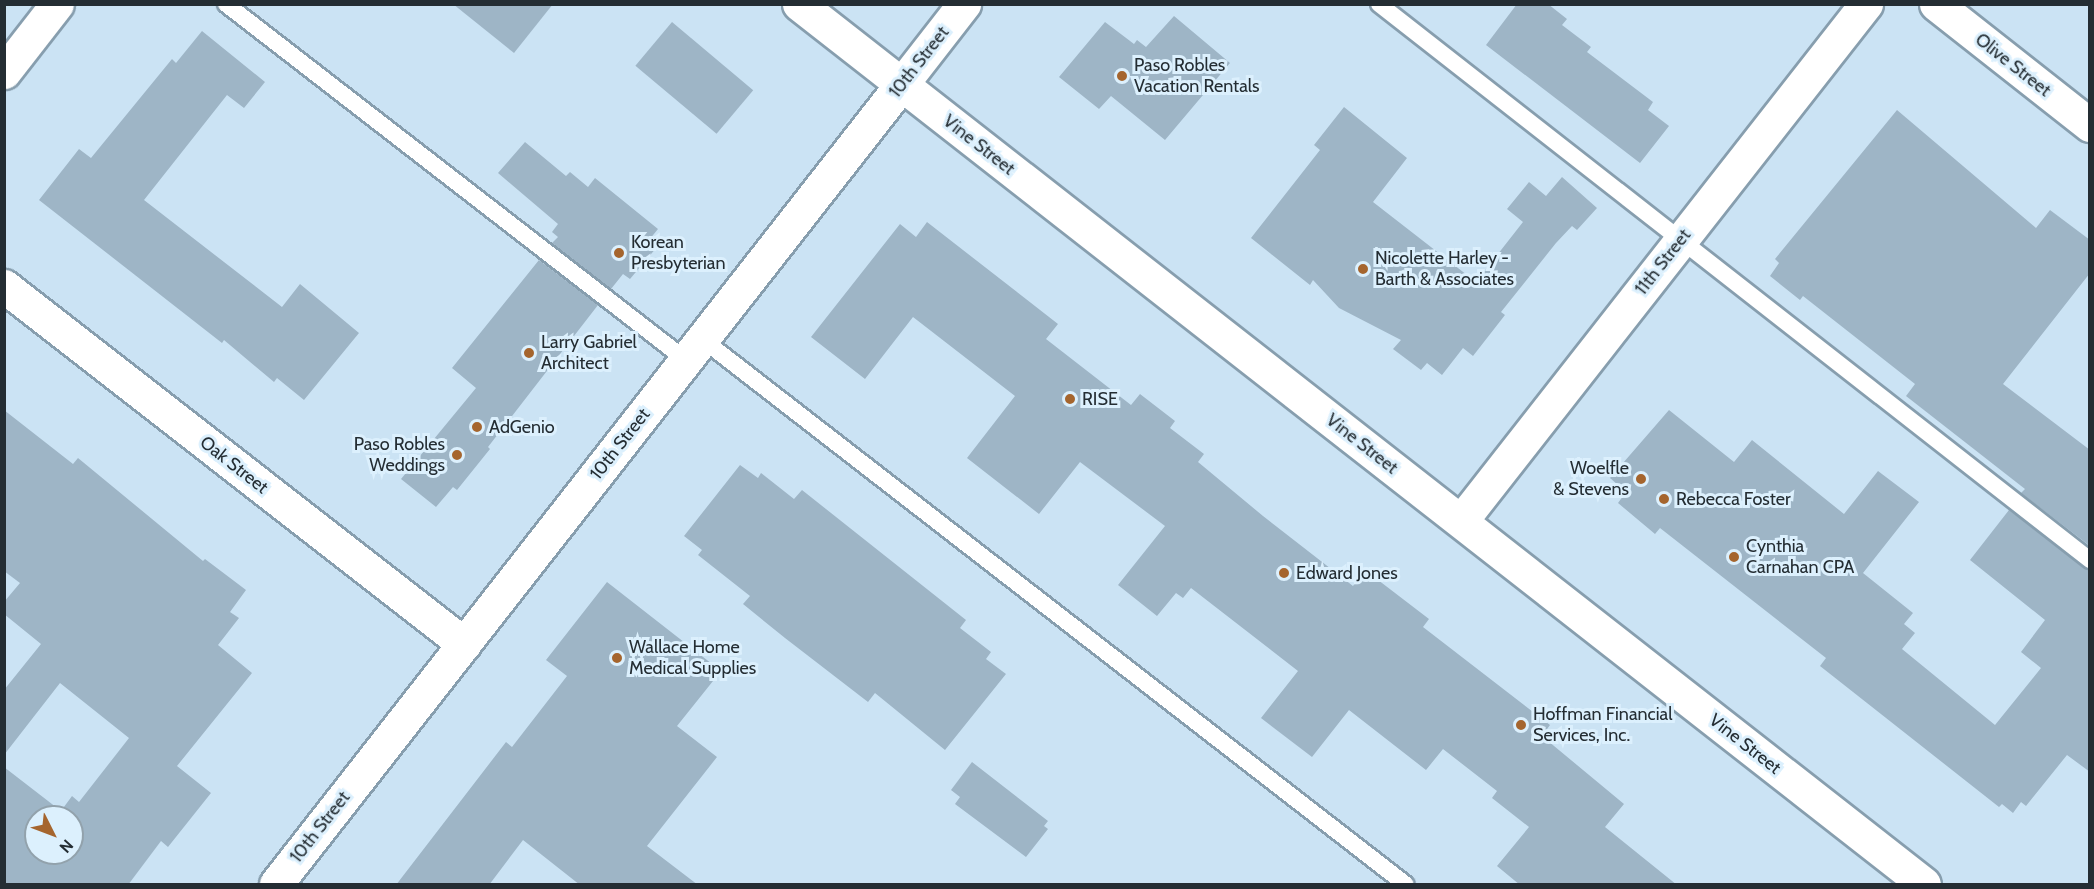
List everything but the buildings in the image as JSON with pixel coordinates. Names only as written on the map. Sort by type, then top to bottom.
[{"type":"street","points":[[4,72],[57,4]]},
{"type":"street","name":"Vine Street","points":[[800,4],[1924,885]]},
{"type":"street","name":"10th Street","points":[[276,885],[964,4]]},
{"type":"street","name":"11th Street","points":[[1461,521],[1866,4]]},
{"type":"street","name":"Olive Street","points":[[1936,4],[2090,125]]},
{"type":"street","name":"Oak Street","points":[[4,286],[464,644]]},
{"type":"lane","points":[[226,4],[694,349],[1405,885]]},
{"type":"lane","points":[[1379,4],[2090,560]]},
{"type":"place","name":"Paso Robles Vacation Rentals","points":[[1122,76]]},
{"type":"place","name":"Korean Presbyterian","points":[[619,253]]},
{"type":"place","name":"Nicolette Harley - Barth & Associates","points":[[1363,269]]},
{"type":"place","name":"Larry Gabriel Architect","points":[[529,353]]},
{"type":"place","name":"RISE","points":[[1070,399]]},
{"type":"place","name":"AdGenio","points":[[477,427]]},
{"type":"place","name":"Paso Robles Weddings","points":[[457,455]]},
{"type":"place","name":"Woelfle & Stevens","points":[[1641,479]]},
{"type":"place","name":"Rebecca Foster","points":[[1664,499]]},
{"type":"place","name":"Cynthia Carnahan CPA","points":[[1734,557]]},
{"type":"place","name":"Edward Jones","points":[[1284,573]]},
{"type":"place","name":"Wallace Home Medical Supplies","points":[[617,658]]},
{"type":"place","name":"Hoffman Financial Services, Inc.","points":[[1521,725]]}]
